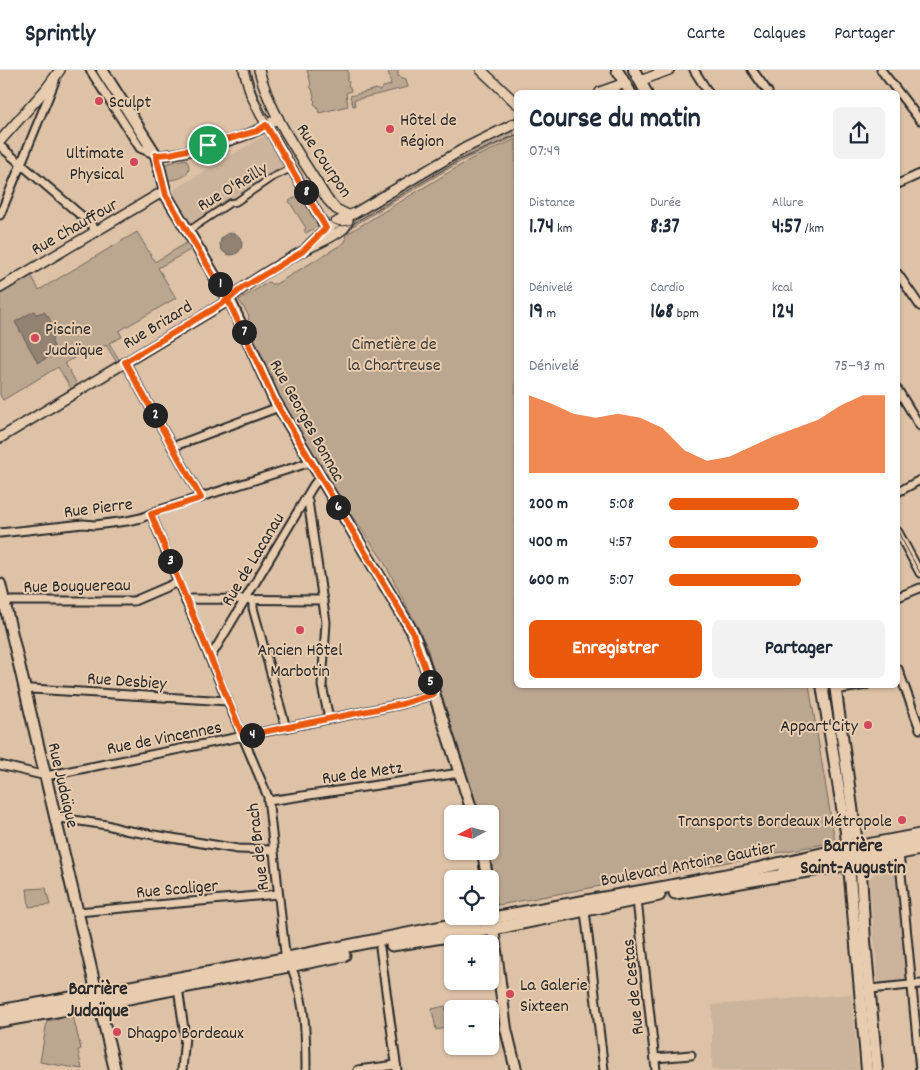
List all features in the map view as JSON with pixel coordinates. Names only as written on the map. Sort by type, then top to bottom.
[{"type":"main road","name":"Rue Georges Bonnac","points":[[102,70],[156,155],[164,191],[228,300],[278,407],[406,620],[419,647],[470,805]]},
{"type":"main road","points":[[618,70],[627,88]]},
{"type":"main road","points":[[634,70],[645,90]]},
{"type":"main road","name":"Rue Judaïque","points":[[0,584],[115,1070]]},
{"type":"main road","points":[[822,688],[853,855],[867,1070]]},
{"type":"main road","points":[[835,688],[870,989],[877,1070]]},
{"type":"main road","name":"Boulevard Antoine Gautier","points":[[499,922],[585,911],[765,878],[920,835]]},
{"type":"main road","points":[[853,855],[920,839]]},
{"type":"main road","name":"Boulevard Antoine Gautier","points":[[499,922],[756,869],[853,855],[899,853],[920,849]]},
{"type":"main road","points":[[0,1021],[99,1004],[290,962],[482,925]]},
{"type":"main road","points":[[0,1011],[97,992],[380,948],[483,925]]},
{"type":"main road","points":[[492,925],[506,1029],[516,1070]]},
{"type":"street","points":[[90,70],[136,143],[145,151],[156,155],[170,154],[210,145],[257,131],[278,118]]},
{"type":"street","name":"Rue Courpon","points":[[244,70],[251,94],[266,125],[326,228]]},
{"type":"street","name":"Rue Courpon","points":[[259,70],[268,99],[278,118],[329,202],[336,209],[348,215]]},
{"type":"street","points":[[481,70],[514,101]]},
{"type":"street","points":[[640,81],[669,70]]},
{"type":"street","points":[[694,70],[707,90]]},
{"type":"street","points":[[752,70],[767,90]]},
{"type":"street","points":[[881,70],[897,90]]},
{"type":"street","points":[[0,141],[60,71]]},
{"type":"street","points":[[0,215],[60,71]]},
{"type":"street","points":[[614,90],[627,88]]},
{"type":"street","points":[[900,94],[920,120]]},
{"type":"street","points":[[33,103],[42,112]]},
{"type":"street","points":[[302,252],[326,228],[465,148],[514,124]]},
{"type":"street","points":[[0,146],[91,224],[96,232]]},
{"type":"street","name":"Rue O'Reilly","points":[[188,231],[271,178],[292,168]]},
{"type":"street","points":[[900,183],[920,174]]},
{"type":"street","name":"Rue Chauffour","points":[[0,288],[164,191]]},
{"type":"street","points":[[302,252],[338,233],[347,224],[348,215]]},
{"type":"street","points":[[326,228],[338,233]]},
{"type":"street","name":"Rue Brizard","points":[[0,438],[121,366],[228,300],[248,284],[302,252]]},
{"type":"street","points":[[900,277],[920,306]]},
{"type":"street","points":[[125,362],[201,498]]},
{"type":"street","points":[[900,393],[920,426]]},
{"type":"street","points":[[172,447],[278,407]]},
{"type":"street","name":"Rue Pierre","points":[[0,533],[127,521],[311,462]]},
{"type":"street","name":"Rue de Lacanau","points":[[210,658],[249,600],[305,499],[320,476]]},
{"type":"street","points":[[900,491],[920,480]]},
{"type":"street","points":[[305,499],[308,501],[326,622],[322,686],[329,718]]},
{"type":"street","name":"Rue de Brach","points":[[151,514],[268,797],[285,953],[295,973],[305,1018],[306,1070]]},
{"type":"street","points":[[900,536],[920,572]]},
{"type":"street","name":"Rue Bouguereau","points":[[4,602],[134,601],[178,582]]},
{"type":"street","points":[[900,596],[920,588]]},
{"type":"street","points":[[186,602],[192,599],[323,600]]},
{"type":"street","points":[[249,600],[253,608],[286,728]]},
{"type":"street","points":[[900,679],[920,729]]},
{"type":"street","name":"Rue Desbiey","points":[[25,690],[228,701]]},
{"type":"street","name":"Rue de Vincennes","points":[[46,776],[402,704],[434,694]]},
{"type":"street","points":[[0,766],[46,776]]},
{"type":"street","name":"Rue de Metz","points":[[268,801],[460,772]]},
{"type":"street","points":[[56,819],[106,825],[124,830],[238,849],[273,850]]},
{"type":"street","points":[[899,853],[916,985],[920,1070]]},
{"type":"street","points":[[756,869],[765,878]]},
{"type":"street","name":"Rue Scaliger","points":[[78,912],[278,894]]},
{"type":"street","name":"Rue de Cestas","points":[[637,900],[656,1070]]},
{"type":"street","points":[[585,911],[604,1070]]},
{"type":"street","points":[[358,1070],[397,1068],[380,948]]},
{"type":"street","points":[[870,989],[916,985]]},
{"type":"street","points":[[178,988],[184,1036],[182,1070]]},
{"type":"street","points":[[655,1058],[691,1055]]},
{"type":"shaded area","points":[[267,134],[286,165],[189,224],[170,192]]},
{"type":"shaded area","points":[[231,233],[239,236],[242,244],[239,252],[231,255],[223,252],[220,244],[223,236]]},
{"type":"shaded area","points":[[34,311],[36,314],[44,312],[49,318],[53,330],[52,342],[57,352],[38,363],[15,322]]},
{"type":"shaded area","points":[[892,865],[897,869],[907,979],[905,981],[881,983],[878,981],[869,880],[877,868]]},
{"type":"shaded area","points":[[851,994],[859,1070],[712,1070],[712,1005]]},
{"type":"green space","points":[[307,70],[348,70],[348,78],[346,80],[349,82],[348,86],[351,91],[346,93],[348,106],[319,113],[317,106],[314,104],[314,96],[310,87],[311,84]]},
{"type":"green space","points":[[388,70],[398,70],[398,76],[406,79],[408,87],[354,100],[355,106],[353,106],[350,96],[376,89],[380,91],[383,87],[391,85]]},
{"type":"green space","points":[[512,129],[514,137],[463,160],[353,226],[359,214],[470,149]]},
{"type":"green space","name":"Cimetière de la Chartreuse","points":[[514,140],[514,688],[809,688],[835,842],[499,905],[499,870],[493,870],[491,860],[499,860],[499,805],[476,805],[425,642],[383,560],[345,506],[279,397],[247,325],[249,316],[239,300],[269,282],[276,284],[344,243],[346,240],[345,235],[471,159]]},
{"type":"green space","points":[[186,159],[189,168],[186,175],[178,179],[168,180],[165,164]]},
{"type":"green space","points":[[303,193],[320,225],[306,233],[304,230],[306,228],[289,201]]},
{"type":"green space","points":[[137,232],[155,262],[188,242],[192,249],[158,268],[176,298],[119,331],[122,337],[109,343],[120,361],[117,363],[106,345],[95,353],[92,348],[65,363],[78,386],[72,390],[58,367],[3,400],[0,395],[0,294],[31,275],[39,290]]},
{"type":"green space","points":[[46,888],[50,905],[29,907],[27,889]]},
{"type":"green space","points":[[444,1006],[444,1028],[436,1030],[432,1009]]},
{"type":"green space","points":[[73,1016],[81,1049],[78,1050],[82,1069],[40,1062],[47,1021]]},
{"type":"tram line","points":[[248,70],[262,107],[281,144],[324,215],[330,221],[341,226],[354,223],[461,159],[514,136]]},
{"type":"tram line","points":[[900,536],[920,573]]},
{"type":"place","name":"Sculpt","points":[[99,101]]},
{"type":"place","name":"Hôtel de Région","points":[[390,129]]},
{"type":"place","name":"Ultimate Physical","points":[[134,162]]},
{"type":"place","name":"Piscine Judaïque","points":[[35,338]]},
{"type":"place","name":"Ancien Hôtel Marbotin","points":[[300,630]]},
{"type":"place","name":"Appart'City","points":[[868,725]]},
{"type":"place","name":"Transports Bordeaux Métropole","points":[[902,820]]},
{"type":"place","name":"La Galerie Sixteen","points":[[510,994]]},
{"type":"place","name":"Dhagpo Bordeaux","points":[[117,1032]]},
{"type":"district","name":"Barrière Saint-Augustin","points":[[853,855]]},
{"type":"district","name":"Barrière Judaïque","points":[[98,998]]},
{"type":"route","points":[[208,145],[165,155],[156,155],[164,191],[228,300],[125,362],[201,498],[151,514],[186,602],[243,736],[402,704],[434,694],[412,631],[274,399],[232,305],[228,300],[242,288],[302,252],[326,228],[315,206],[266,125],[257,131],[208,145]]}]
